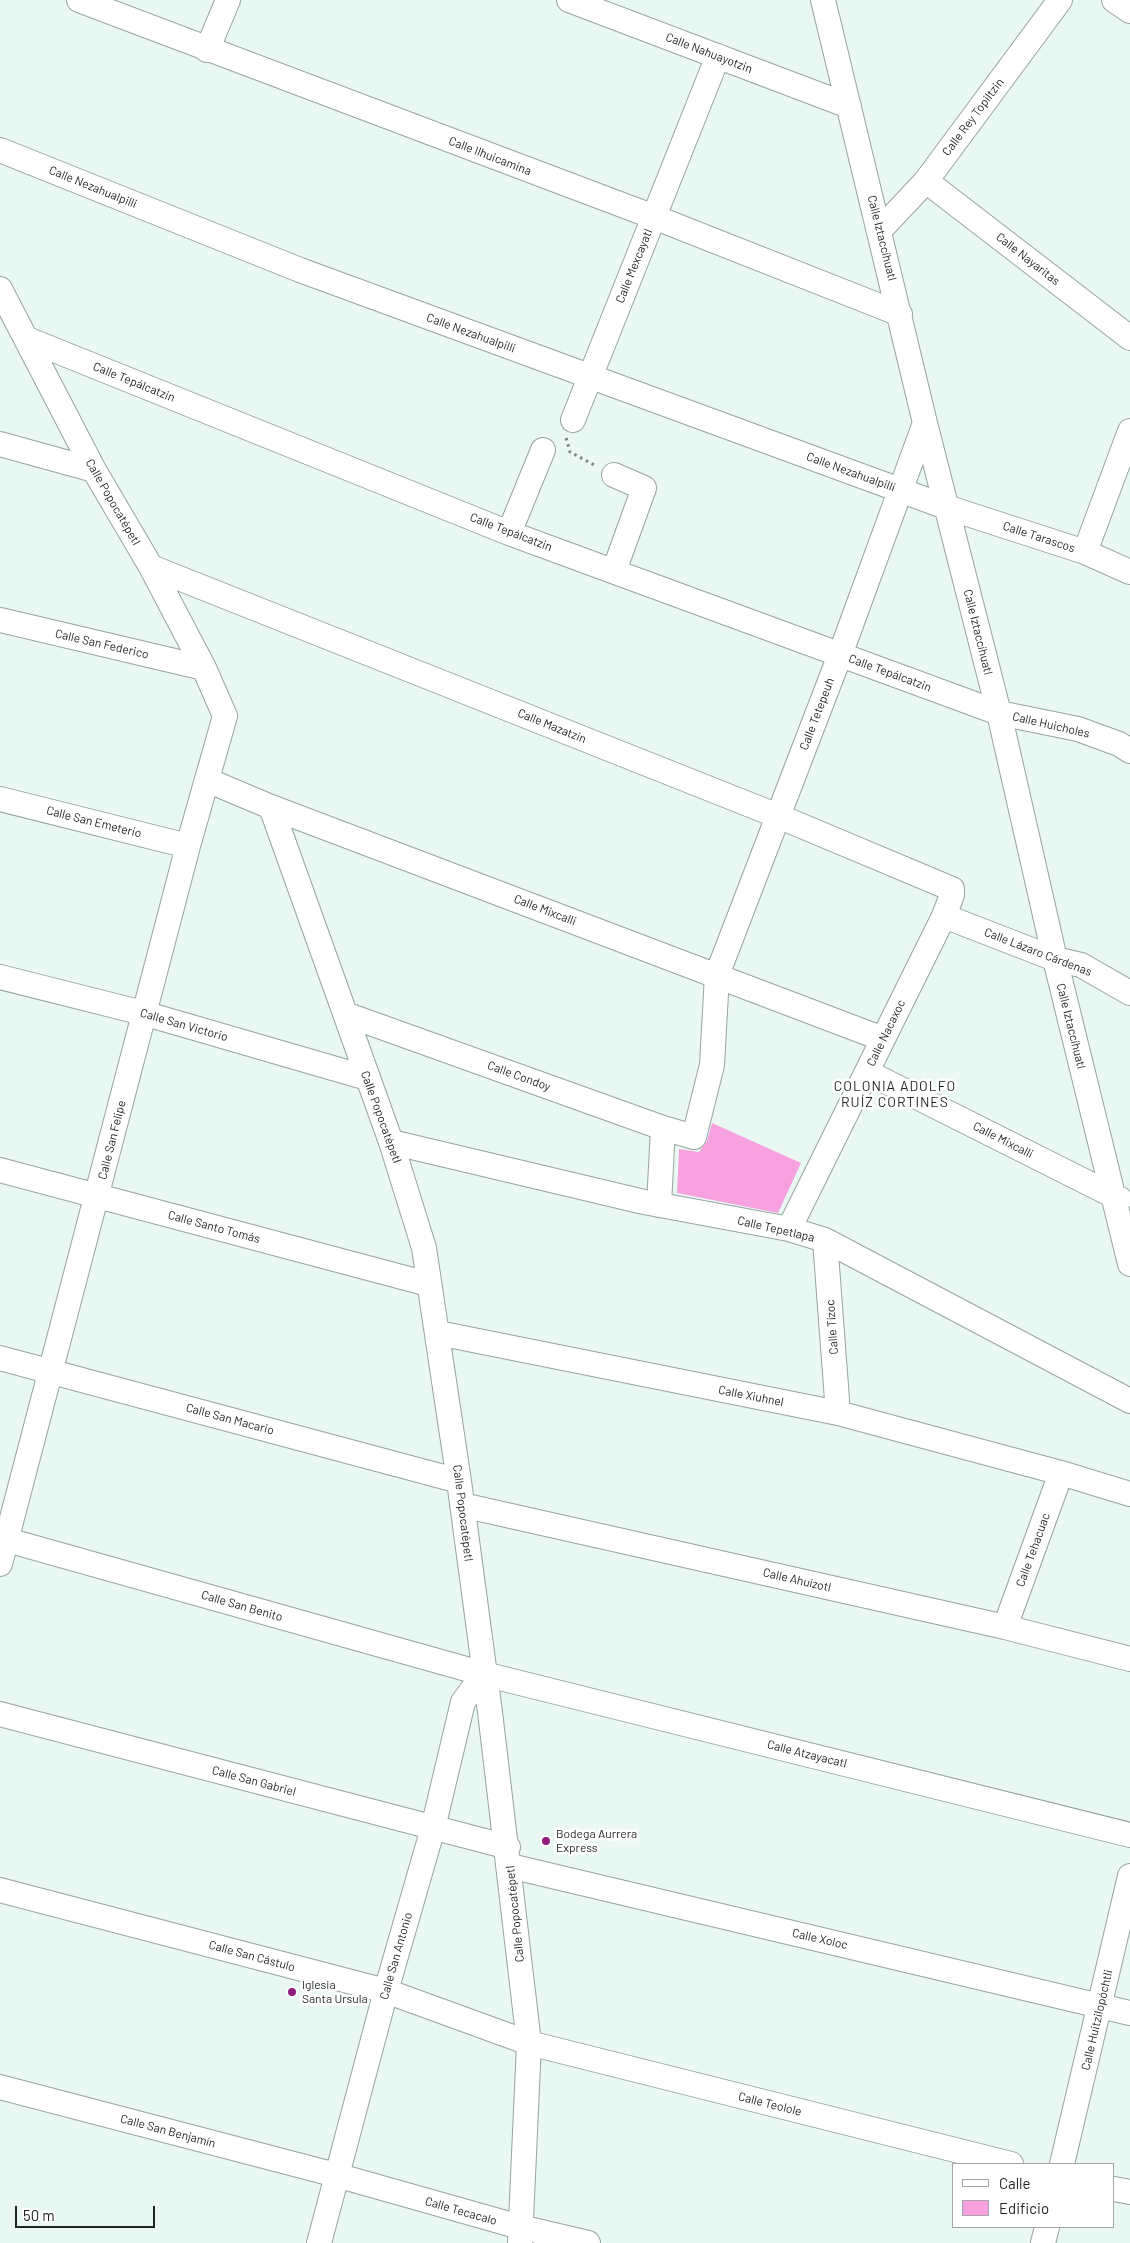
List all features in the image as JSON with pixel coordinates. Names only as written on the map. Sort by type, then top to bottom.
[{"type":"street","name":"Calle Ilhuicamina","points":[[79,0],[207,50],[654,217],[900,314]]},
{"type":"street","points":[[207,50],[228,0]]},
{"type":"street","name":"Calle Nahuayotzin","points":[[569,0],[849,106]]},
{"type":"street","name":"Calle Iztaccíhuatl","points":[[823,0],[925,423],[999,713],[1055,959],[1121,1200],[1130,1264]]},
{"type":"street","name":"Calle Rey Topiltzin","points":[[880,230],[926,181],[1060,0]]},
{"type":"street","points":[[1114,0],[1130,12]]},
{"type":"street","name":"Calle Mexcayatl","points":[[573,420],[718,56]]},
{"type":"street","name":"Calle Nezahualpilli","points":[[0,150],[300,270],[946,507]]},
{"type":"street","name":"Calle Nayaritas","points":[[926,181],[1130,338]]},
{"type":"street","name":"Calle Popocatépetl","points":[[0,289],[28,339],[94,470],[151,567],[204,668],[225,716]]},
{"type":"street","name":"Calle Tepálcatzin","points":[[28,339],[509,533],[999,713]]},
{"type":"street","name":"Calle Tetepeuh","points":[[694,1137],[712,1065],[717,975],[840,655],[925,423]]},
{"type":"street","points":[[1085,552],[1130,431]]},
{"type":"street","points":[[0,444],[94,470]]},
{"type":"street","points":[[509,533],[543,450]]},
{"type":"street","points":[[604,470],[644,488],[614,571]]},
{"type":"street","name":"Calle Tarascos","points":[[946,507],[1085,552],[1130,572]]},
{"type":"street","name":"Calle Mazatzin","points":[[151,567],[778,816],[952,889]]},
{"type":"street","name":"Calle San Federico","points":[[0,620],[204,668]]},
{"type":"street","name":"Calle Huicholes","points":[[999,713],[1078,729],[1119,744],[1130,751]]},
{"type":"street","name":"Calle San Felipe","points":[[0,1564],[3,1538],[51,1371],[143,1013],[225,716]]},
{"type":"street","name":"Calle Mixcalli","points":[[207,780],[271,807],[883,1039]]},
{"type":"street","name":"Calle San Emeterio","points":[[0,799],[188,846]]},
{"type":"street","name":"Calle Popocatépetl","points":[[271,807],[391,1142],[424,1248],[459,1481],[509,1856],[529,2044],[520,2235]]},
{"type":"street","name":"Calle Nacaxoc","points":[[789,1229],[944,916],[952,895],[952,889]]},
{"type":"street","name":"Calle Lázaro Cárdenas","points":[[944,916],[1055,959],[1081,965],[1128,986]]},
{"type":"street","name":"Calle San Victorio","points":[[0,977],[143,1013],[367,1078]]},
{"type":"street","name":"Calle Condoy","points":[[346,1014],[663,1128],[694,1137]]},
{"type":"street","name":"Calle Mixcalli","points":[[867,1072],[1121,1200]]},
{"type":"street","points":[[659,1205],[663,1128]]},
{"type":"street","name":"Calle Tepetlapa","points":[[391,1142],[659,1205],[789,1229],[825,1240],[1130,1401]]},
{"type":"street","name":"Calle Santo Tomás","points":[[0,1170],[428,1284]]},
{"type":"street","name":"Calle Tízoc","points":[[825,1240],[838,1413]]},
{"type":"street","name":"Calle Xiuhnel","points":[[438,1333],[838,1413],[1061,1473],[1130,1494]]},
{"type":"street","name":"Calle San Macario","points":[[0,1358],[459,1481]]},
{"type":"street","name":"Calle Tehacuac","points":[[1005,1627],[1061,1473]]},
{"type":"street","name":"Calle Ahuízotl","points":[[462,1505],[1005,1627],[1130,1659]]},
{"type":"street","name":"Calle San Benito","points":[[3,1538],[484,1674]]},
{"type":"street","name":"Calle San Antonio","points":[[319,2243],[386,1991],[433,1828],[463,1702],[484,1674]]},
{"type":"street","name":"Calle Atzayacatl","points":[[484,1674],[1130,1835]]},
{"type":"street","name":"Calle San Gabriel","points":[[0,1714],[433,1828],[509,1856]]},
{"type":"street","name":"Calle Xoloc","points":[[509,1856],[1130,2013]]},
{"type":"street","name":"Calle Huitzilopóchtli","points":[[1062,2163],[1101,2006],[1130,1876]]},
{"type":"street","name":"Calle San Cástulo","points":[[0,1890],[386,1991],[529,2044]]},
{"type":"street","name":"Calle Teolole","points":[[529,2044],[1007,2163]]},
{"type":"street","name":"Calle San Benjamín","points":[[0,2086],[336,2175]]},
{"type":"street","name":"Calle Tecacalo","points":[[336,2175],[520,2235],[588,2243]]},
{"type":"street","points":[[1115,2189],[1130,2192]]},
{"type":"street","points":[[1043,2243],[1047,2228]]},
{"type":"path","points":[[573,420],[566,439],[570,452],[604,470]]},
{"type":"building","points":[[712,1123],[801,1163],[778,1213],[677,1193],[679,1149],[699,1152],[707,1141]]},
{"type":"place","name":"Bodega Aurrera Express","points":[[546,1841]]},
{"type":"place","name":"Iglesia Santa Ursula","points":[[292,1992]]},
{"type":"district","name":"COLONIA ADOLFO RUÍZ CORTINES","points":[[895,1094]]}]
